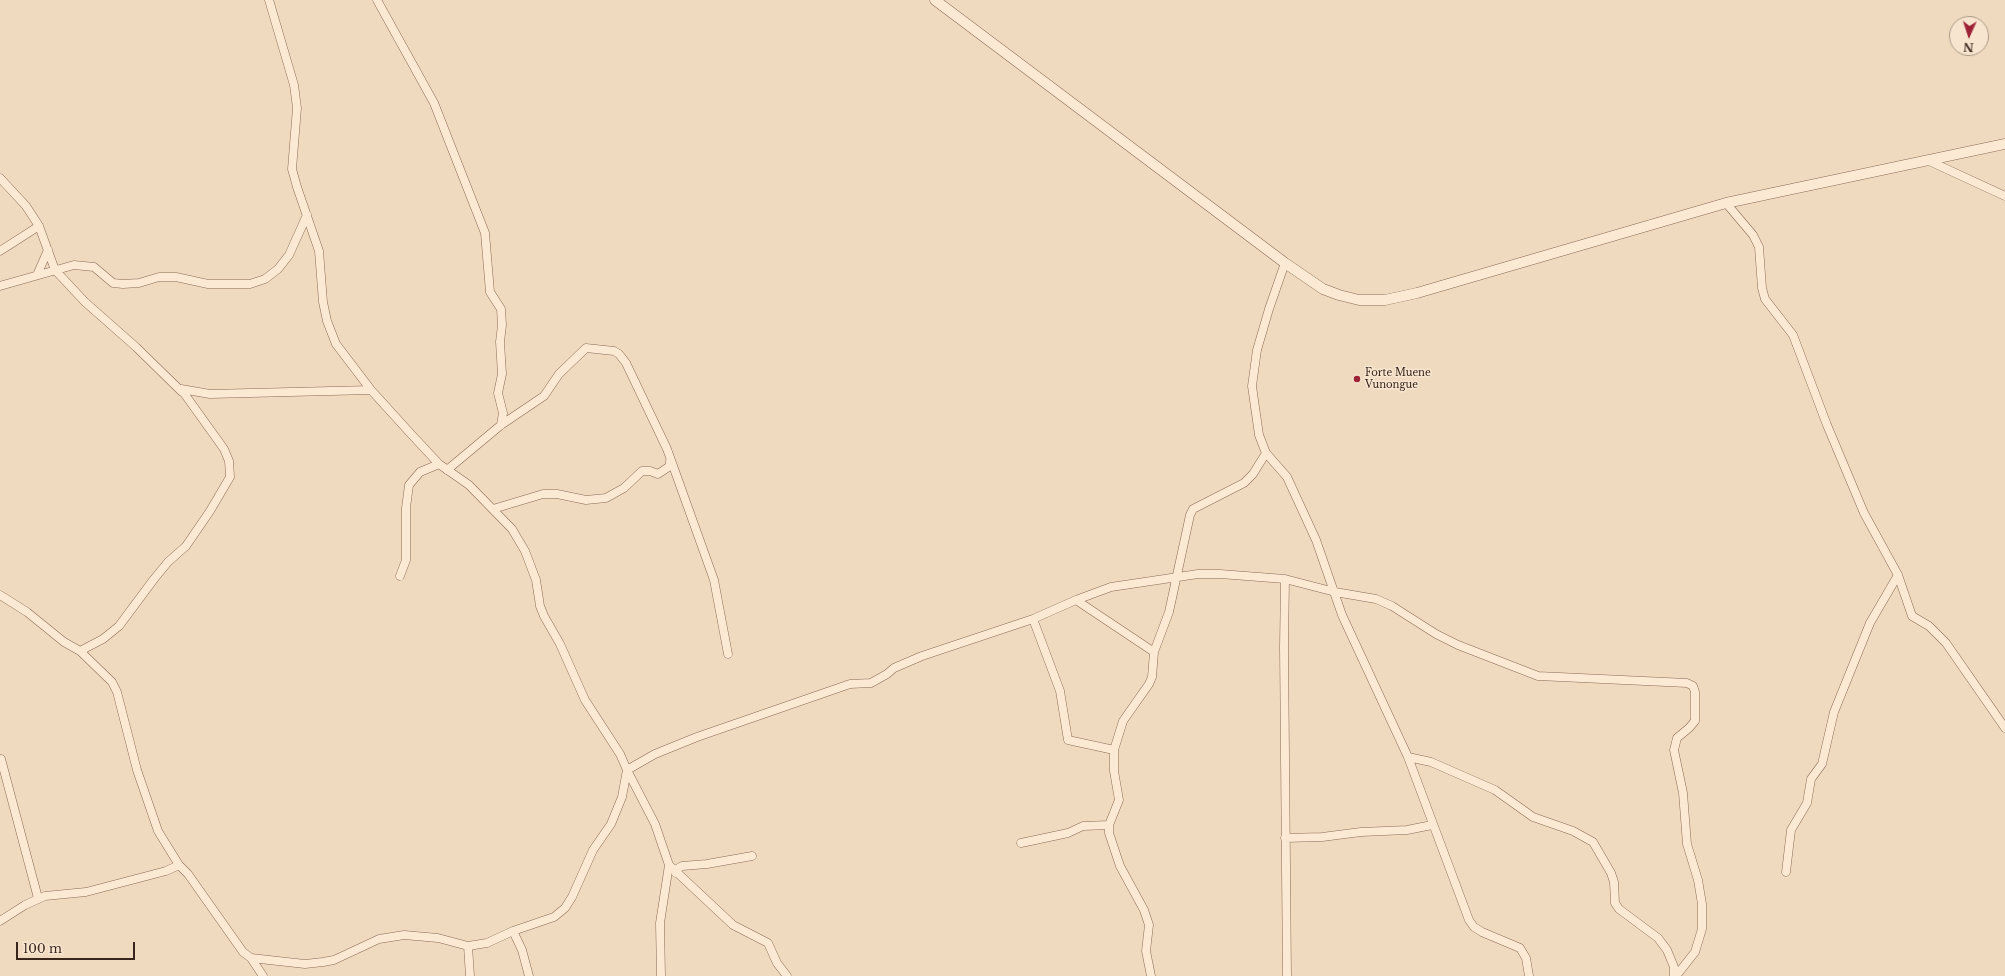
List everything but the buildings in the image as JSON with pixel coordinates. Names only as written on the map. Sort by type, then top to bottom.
[{"type":"street","points":[[270,0],[294,86],[297,114],[292,169],[296,187],[319,251],[323,302],[327,321],[336,344],[371,390],[439,464],[470,485],[512,529],[525,551],[536,580],[540,606],[544,616],[560,644],[585,700],[620,754],[655,824],[669,865],[733,925],[768,943],[777,963],[787,976]]},
{"type":"street","points":[[377,0],[434,103],[485,233],[490,292],[501,309],[502,326],[500,342],[502,374],[498,393],[503,413],[501,425]]},
{"type":"street","points":[[935,0],[1323,289],[1339,296],[1359,300],[1385,300],[1478,276],[1726,203],[2005,144]]},
{"type":"street","points":[[1926,160],[2005,196]]},
{"type":"street","points":[[0,178],[26,206],[40,226],[55,270],[85,302],[136,347],[183,393],[181,390]]},
{"type":"street","points":[[1726,203],[1753,235],[1759,247],[1762,288],[1765,299],[1793,335],[1827,425],[1864,513],[1898,575],[1912,616],[1929,626],[1946,643],[2005,728]]},
{"type":"street","points":[[0,286],[74,265],[94,267],[113,283],[123,284],[159,277],[176,277],[208,284],[250,284],[265,279],[278,269],[299,236],[307,215]]},
{"type":"street","points":[[0,250],[40,226]]},
{"type":"street","points":[[37,275],[48,250]]},
{"type":"street","points":[[1285,262],[1257,350],[1252,386],[1259,435],[1266,453],[1287,477],[1316,540],[1342,615],[1408,757],[1432,825],[1469,920],[1474,928],[1520,948],[1526,958],[1529,976]]},
{"type":"street","points":[[447,470],[501,425],[544,396],[560,374],[586,348],[614,351],[619,354],[626,362],[667,449],[714,580],[728,654]]},
{"type":"street","points":[[181,390],[210,394],[371,390]]},
{"type":"street","points":[[80,651],[103,639],[119,626],[158,573],[186,546],[210,511],[230,477],[229,461],[224,449],[181,390]]},
{"type":"street","points":[[1151,976],[1146,951],[1149,925],[1144,910],[1120,866],[1111,841],[1109,825],[1118,800],[1119,792],[1114,771],[1114,750],[1123,721],[1149,684],[1152,677],[1154,652],[1169,612],[1178,577],[1190,515],[1193,509],[1244,483],[1253,474],[1266,453]]},
{"type":"street","points":[[492,509],[543,494],[557,494],[586,500],[606,498],[624,488],[642,471],[650,471],[658,474],[670,466],[670,460]]},
{"type":"street","points":[[400,576],[406,560],[406,508],[410,485],[420,472],[439,464]]},
{"type":"street","points":[[251,958],[305,964],[323,962],[334,960],[379,939],[404,935],[438,938],[468,946],[488,943],[513,931],[554,918],[565,908],[572,897],[593,850],[611,824],[622,797],[627,770],[655,754],[697,737],[850,684],[871,683],[887,674],[894,668],[922,656],[1033,619],[1076,600],[1111,587],[1198,574],[1220,574],[1285,579],[1335,592],[1376,599],[1392,606],[1436,634],[1452,642],[1538,676],[1688,683],[1693,686],[1695,692],[1695,721],[1689,728],[1676,738],[1674,750],[1683,793],[1688,844],[1702,904],[1702,928],[1695,952],[1675,976]]},
{"type":"street","points":[[1786,872],[1791,830],[1807,803],[1811,779],[1822,764],[1834,712],[1870,623],[1898,575]]},
{"type":"street","points":[[1285,579],[1285,838],[1287,976]]},
{"type":"street","points":[[0,595],[28,612],[64,642],[80,651],[105,674],[117,692],[137,770],[158,832],[179,865],[188,874],[243,952],[251,958],[263,976]]},
{"type":"street","points":[[1076,600],[1154,652]]},
{"type":"street","points":[[1033,619],[1060,691],[1068,740],[1114,750]]},
{"type":"street","points":[[1408,757],[1431,762],[1495,790],[1533,817],[1573,831],[1592,842],[1611,873],[1614,882],[1615,903],[1619,909],[1658,938],[1667,950],[1674,967],[1675,976]]},
{"type":"street","points":[[1,760],[38,898]]},
{"type":"street","points":[[1021,843],[1068,833],[1083,826],[1109,825]]},
{"type":"street","points":[[1285,838],[1407,830],[1432,825]]},
{"type":"street","points":[[676,873],[677,869],[682,866],[707,864],[752,856]]},
{"type":"street","points":[[0,921],[38,898],[86,892],[166,871],[179,865]]},
{"type":"street","points":[[662,976],[660,923],[669,865]]},
{"type":"street","points":[[513,931],[522,950],[529,976]]},
{"type":"street","points":[[468,946],[470,976]]},
{"type":"place","name":"Forte Muene Vunongue","points":[[1357,379]]}]
